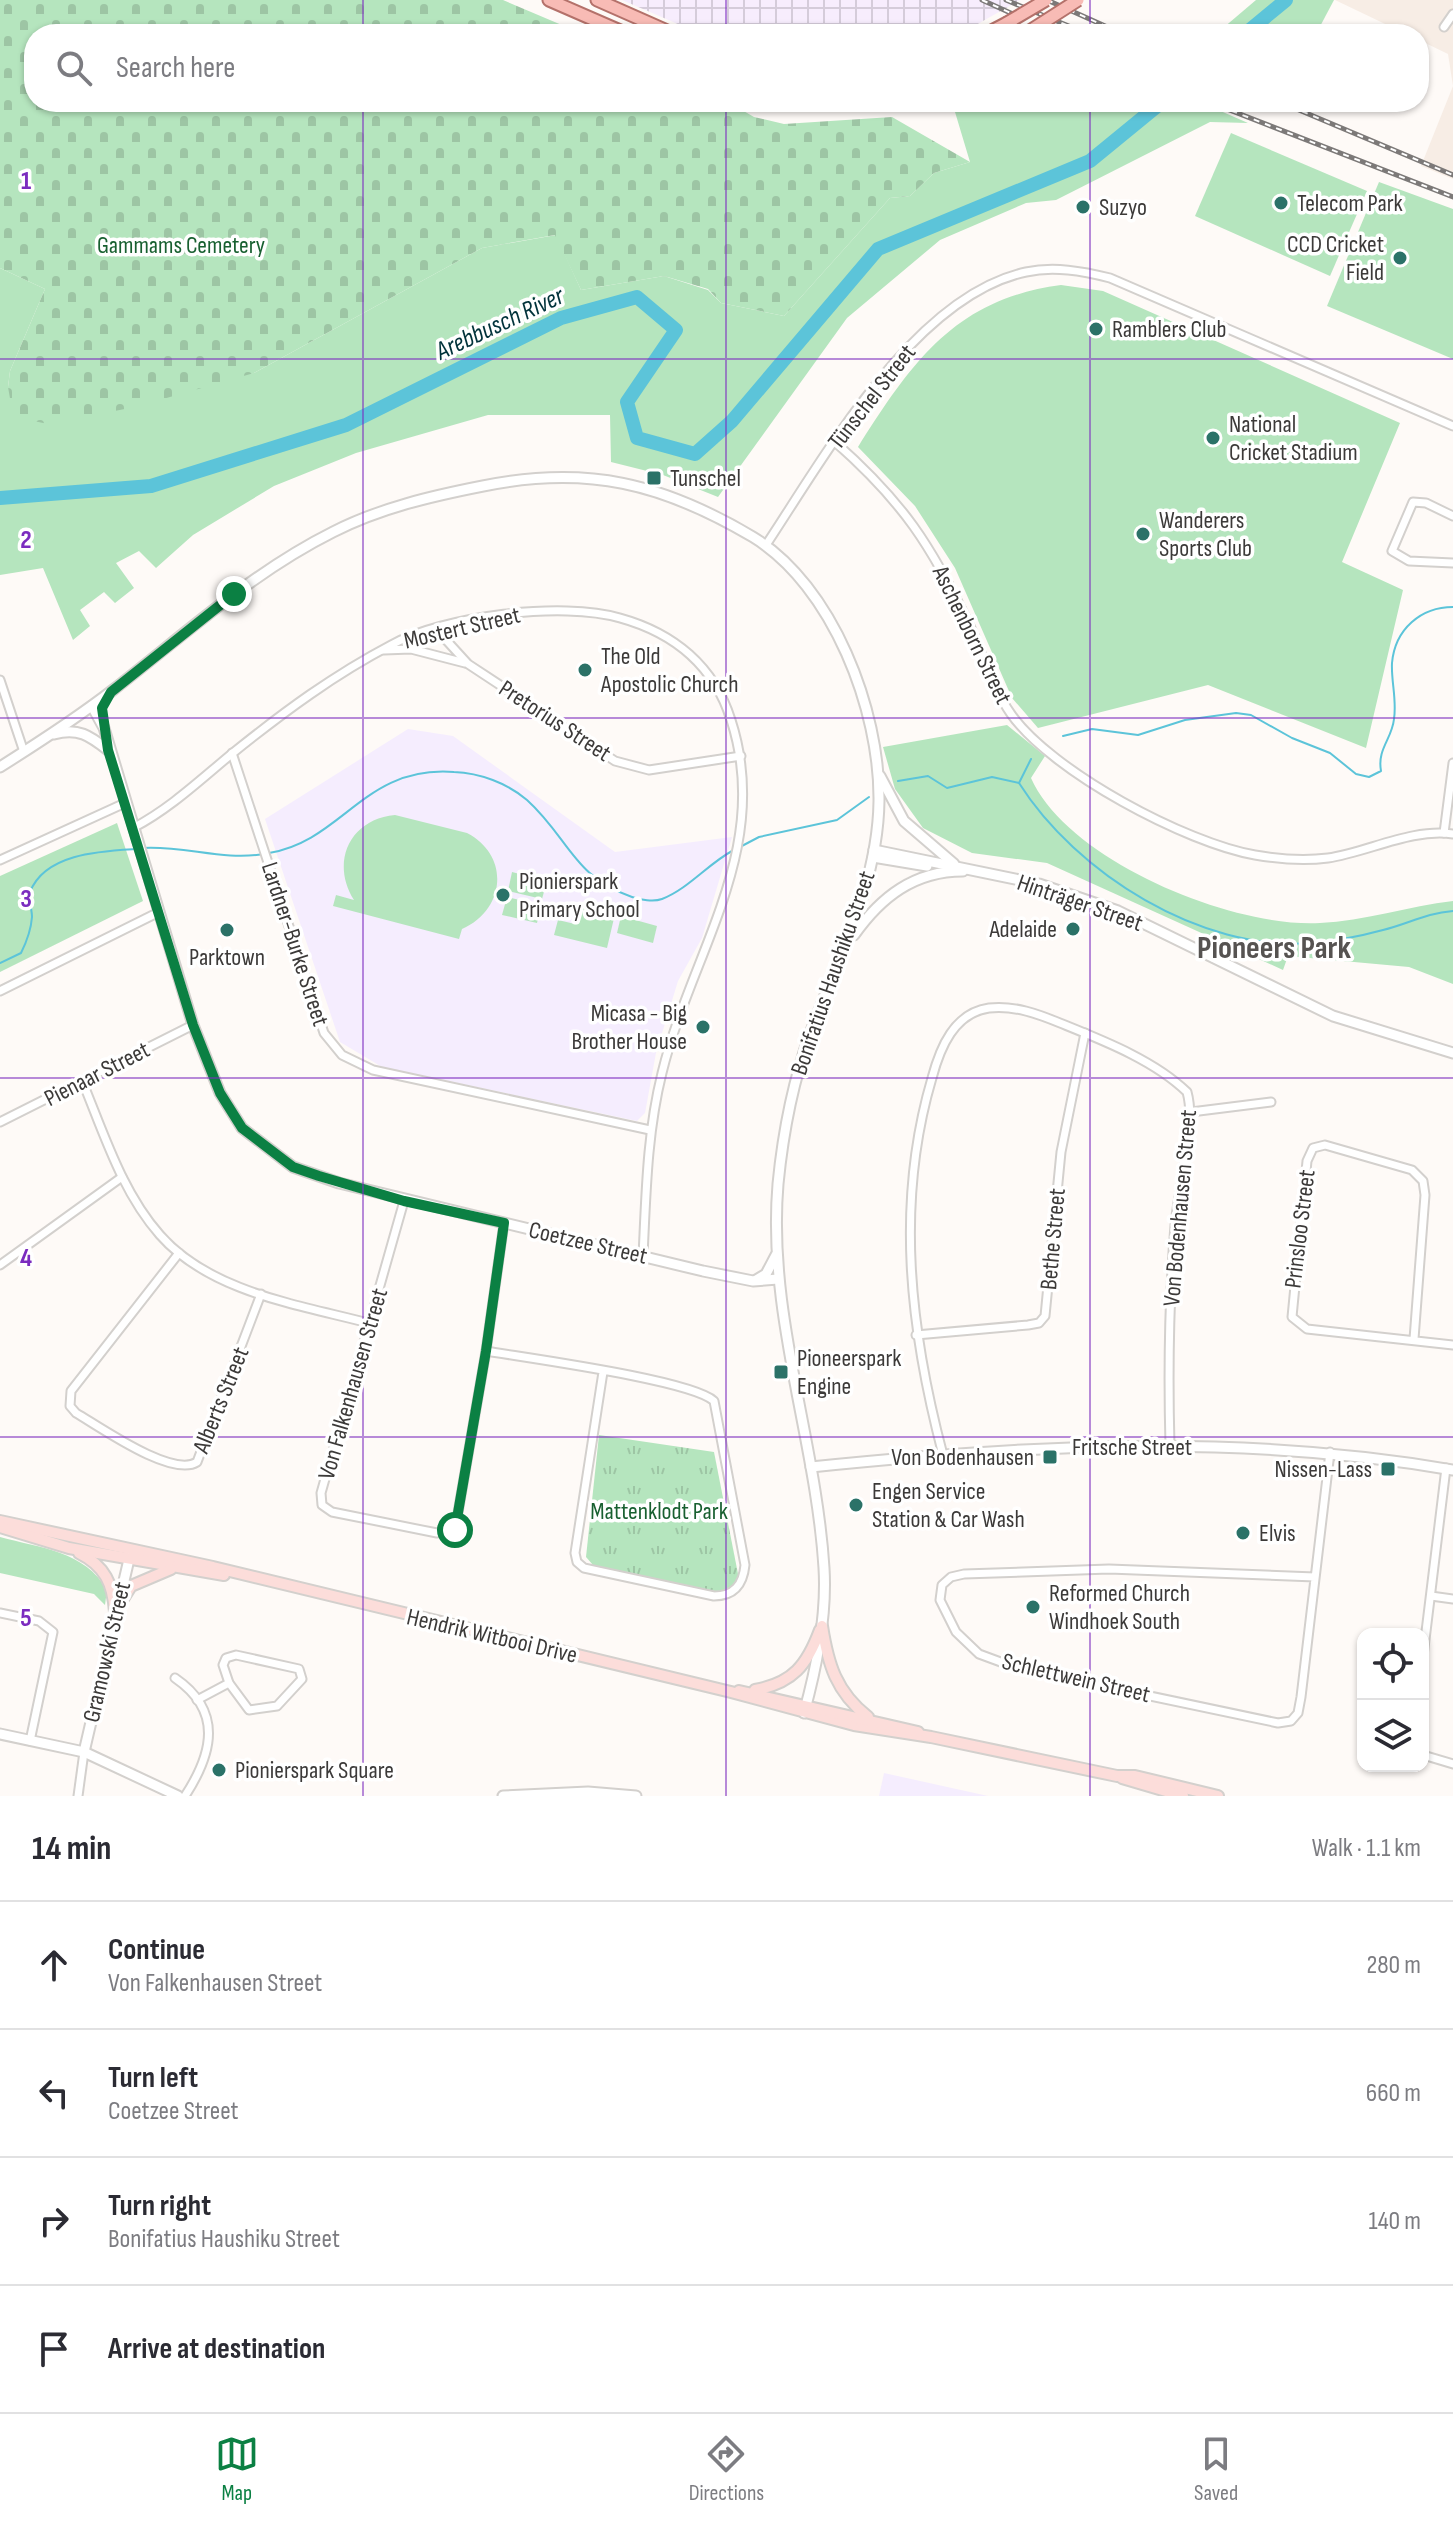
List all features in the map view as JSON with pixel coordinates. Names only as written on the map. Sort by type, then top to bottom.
[{"type":"main road","points":[[549,0],[604,24]]},
{"type":"main road","points":[[597,0],[651,24]]},
{"type":"main road","points":[[1005,24],[1046,0]]},
{"type":"main road","points":[[1041,24],[1078,0]]},
{"type":"main road","name":"Hendrik Witbooi Drive","points":[[0,1521],[172,1569],[254,1579]]},
{"type":"main road","name":"Hendrik Witbooi Drive","points":[[0,1527],[69,1548],[213,1567],[805,1710],[1117,1776],[1183,1796]]},
{"type":"main road","points":[[69,1548],[103,1571],[113,1591],[115,1612]]},
{"type":"main road","points":[[115,1612],[131,1586],[172,1569]]},
{"type":"main road","points":[[749,1691],[782,1682],[801,1670],[822,1626]]},
{"type":"main road","points":[[822,1626],[838,1685],[848,1700],[870,1718]]},
{"type":"main road","name":"Hendrik Witbooi Drive","points":[[731,1692],[749,1691],[805,1710],[870,1718],[931,1737]]},
{"type":"main road","name":"Hendrik Witbooi Drive","points":[[1117,1776],[1135,1776],[1218,1796]]},
{"type":"street","points":[[1444,27],[1453,14]]},
{"type":"street","name":"Tünschel Street","points":[[766,545],[835,442],[894,362],[934,324],[995,283],[1046,269],[1091,274],[1136,288],[1453,426]]},
{"type":"street","name":"Aschenborn Street","points":[[835,442],[879,481],[921,535],[944,572],[1012,716],[1029,735],[1078,773],[1137,811],[1208,843],[1283,859],[1328,858],[1449,834]]},
{"type":"street","name":"Bonifatius Haushiku Street","points":[[0,767],[92,706],[234,594],[306,547],[374,515],[441,494],[521,478],[586,477],[649,489],[692,505],[766,545],[811,591],[835,630],[858,685],[877,769],[879,811],[873,854],[846,946],[809,1036],[787,1116],[778,1188],[780,1299],[811,1467],[824,1568],[822,1626],[805,1710]]},
{"type":"street","points":[[1453,516],[1426,503],[1413,502],[1392,551],[1409,561],[1453,563]]},
{"type":"street","name":"Mostert Street","points":[[133,828],[179,799],[317,687],[356,661],[407,638],[509,613],[584,610],[652,629],[677,643],[712,679],[724,698],[741,756],[743,828],[731,879],[674,1031],[650,1130],[643,1256]]},
{"type":"street","name":"Pretorius Street","points":[[437,630],[446,645],[468,664],[627,766],[668,768],[741,756]]},
{"type":"street","name":"Pretorius Street","points":[[382,650],[411,649],[468,664]]},
{"type":"street","points":[[0,680],[24,752]]},
{"type":"street","points":[[104,728],[102,708],[111,692]]},
{"type":"street","name":"Coetzee Street","points":[[92,706],[104,728],[108,750],[193,1025],[220,1093],[242,1128],[255,1139],[293,1167],[404,1201],[753,1281],[778,1279]]},
{"type":"street","points":[[43,737],[78,730],[108,750]]},
{"type":"street","name":"Lardner-Burke Street","points":[[232,753],[324,1033],[342,1055],[373,1070],[650,1130]]},
{"type":"street","points":[[1449,834],[1453,763]]},
{"type":"street","points":[[877,769],[904,821],[957,866]]},
{"type":"street","points":[[0,860],[125,803]]},
{"type":"street","name":"Hinträger Street","points":[[873,854],[957,866],[971,871]]},
{"type":"street","name":"Hinträger Street","points":[[873,854],[1039,884],[1118,911],[1305,1004],[1453,1053]]},
{"type":"street","points":[[846,946],[866,917],[901,887],[925,876],[971,871]]},
{"type":"street","points":[[0,991],[159,912]]},
{"type":"street","name":"Von Bodenhausen Street","points":[[943,1455],[916,1335],[909,1227],[914,1153],[928,1089],[950,1033],[966,1017],[987,1008],[1015,1008],[1085,1033],[1177,1082],[1187,1092],[1191,1112],[1175,1227],[1170,1446]]},
{"type":"street","name":"Pienaar Street","points":[[0,1122],[83,1083],[193,1025]]},
{"type":"street","name":"Bethe Street","points":[[916,1335],[1028,1325],[1039,1323],[1045,1316],[1061,1152],[1085,1033]]},
{"type":"street","points":[[83,1083],[122,1177],[154,1227],[179,1253],[199,1267],[261,1294],[372,1324]]},
{"type":"street","points":[[1191,1112],[1271,1102]]},
{"type":"street","name":"Prinsloo Street","points":[[1414,1339],[1423,1181],[1412,1170],[1325,1145],[1313,1148],[1307,1161],[1292,1317],[1307,1329],[1453,1345]]},
{"type":"street","points":[[0,1265],[122,1177]]},
{"type":"street","name":"Von Falkenhausen Street","points":[[404,1201],[372,1324],[321,1493],[322,1505],[332,1512],[437,1533],[455,1530],[504,1223]]},
{"type":"street","points":[[753,1281],[766,1274],[777,1252]]},
{"type":"street","name":"Alberts Street","points":[[179,1253],[71,1391],[70,1406],[76,1413],[124,1441],[171,1464],[183,1467],[197,1462],[261,1294]]},
{"type":"street","points":[[753,1281],[768,1286],[780,1299]]},
{"type":"street","points":[[486,1351],[603,1372],[699,1392],[714,1401],[745,1565],[740,1584],[731,1594],[714,1596],[584,1568],[577,1562],[575,1553],[603,1372]]},
{"type":"street","name":"Fritsche Street","points":[[811,1467],[943,1455],[1170,1446],[1330,1452],[1449,1469]]},
{"type":"street","name":"Schlettwein Street","points":[[1315,1577],[1109,1569],[964,1574],[951,1577],[942,1585],[940,1600],[946,1616],[967,1646],[1008,1665],[1278,1723],[1291,1721],[1298,1713],[1315,1577],[1330,1452]]},
{"type":"street","points":[[1427,1628],[1449,1469]]},
{"type":"street","name":"Gramowski Street","points":[[84,1752],[130,1556]]},
{"type":"street","points":[[1431,1596],[1453,1599]]},
{"type":"street","points":[[0,1613],[39,1621],[53,1632],[30,1741]]},
{"type":"street","points":[[232,1655],[299,1669],[303,1676],[280,1704],[271,1709],[245,1709],[229,1683],[223,1665],[232,1655]]},
{"type":"street","points":[[175,1678],[197,1700],[209,1723],[210,1739],[185,1796]]},
{"type":"street","points":[[197,1700],[229,1683]]},
{"type":"street","points":[[0,1734],[84,1752],[178,1796]]},
{"type":"street","points":[[78,1796],[84,1752]]},
{"type":"street","points":[[1429,1757],[1453,1764]]},
{"type":"street","points":[[503,1796],[588,1792],[636,1796]]},
{"type":"shaded area","points":[[622,0],[1020,0],[978,24],[678,24]]},
{"type":"shaded area","points":[[1335,0],[1453,0],[1453,86],[1448,54],[1429,45],[1429,24],[1385,24]]},
{"type":"shaded area","points":[[1453,86],[1453,179],[1421,166]]},
{"type":"shaded area","name":"Pionierspark Primary School","points":[[408,729],[453,736],[615,852],[732,837],[702,938],[678,981],[656,1053],[645,1113],[637,1121],[382,1067],[340,1042],[265,819]]},
{"type":"shaded area","points":[[884,1773],[988,1796],[879,1796]]},
{"type":"green space","name":"Gammams Cemetery","points":[[0,0],[503,0],[559,24],[24,24],[24,112],[745,112],[784,124],[892,117],[970,162],[934,173],[910,196],[890,198],[784,316],[721,303],[708,289],[664,276],[581,290],[555,235],[482,248],[254,373],[135,407],[48,424],[24,419],[11,404],[8,387],[10,371],[45,289],[0,268]]},
{"type":"green space","points":[[1256,0],[1334,0],[1321,24],[1228,24]]},
{"type":"green space","points":[[955,112],[1223,112],[1248,123],[1210,122],[1056,200],[1026,203],[940,240],[847,318],[718,497],[663,475],[611,462],[610,415],[488,415],[356,453],[274,486],[193,535],[156,568],[139,551],[116,563],[134,588],[115,603],[104,592],[80,610],[90,626],[73,640],[43,568],[0,575],[0,268],[45,289],[10,371],[8,387],[254,373],[482,248],[556,235],[581,290],[664,276],[708,290],[721,303],[784,316],[890,198],[910,196],[934,173],[970,162]]},
{"type":"green space","name":"Telecom Park","points":[[1231,133],[1367,191],[1330,276],[1195,216]]},
{"type":"green space","name":"CCD Cricket Field","points":[[1379,182],[1453,209],[1453,359],[1327,306]]},
{"type":"green space","name":"Wanderers Sports Club","points":[[1061,285],[1103,291],[1400,423],[1342,562],[1403,590],[1366,748],[1208,685],[1038,728],[1012,698],[955,568],[915,506],[858,447],[898,388],[940,339],[992,304],[1024,292]]},
{"type":"green space","points":[[1007,725],[1045,756],[1031,778],[1050,808],[1079,836],[1115,862],[1156,884],[1243,914],[1284,922],[1320,923],[1353,919],[1453,901],[1453,984],[1409,967],[1288,956],[1283,970],[1047,863],[972,853],[923,828],[895,789],[883,747]]},
{"type":"green space","points":[[395,815],[467,833],[491,855],[496,868],[494,896],[487,909],[462,929],[459,939],[333,906],[336,895],[354,900],[344,871],[345,857],[356,834],[379,818]]},
{"type":"green space","points":[[117,823],[143,901],[0,972],[0,876]]},
{"type":"green space","points":[[512,872],[547,881],[542,899],[508,891]]},
{"type":"green space","points":[[507,897],[541,905],[537,923],[502,915]]},
{"type":"green space","points":[[580,905],[615,914],[607,948],[554,935],[558,920],[575,924]]},
{"type":"green space","points":[[621,916],[657,926],[653,943],[617,933]]},
{"type":"green space","name":"Mattenklodt Park","points":[[599,1435],[714,1452],[740,1584],[717,1593],[593,1565],[586,1557]]},
{"type":"green space","points":[[0,1537],[46,1548],[87,1567],[107,1590],[105,1605],[94,1594],[0,1573]]},
{"type":"waterway","name":"Arebbusch River","points":[[1257,24],[1286,0]]},
{"type":"waterway","name":"Arebbusch River","points":[[0,498],[151,486],[346,425],[561,318],[637,297],[676,330],[627,402],[637,438],[695,454],[732,421],[878,249],[1090,161],[1150,112]]},
{"type":"waterway","points":[[1063,736],[1092,729],[1138,735],[1185,720],[1236,713],[1251,715],[1292,738],[1330,753],[1356,774],[1369,777],[1381,771],[1381,756],[1393,726],[1392,663],[1398,640],[1420,616],[1453,607]]},
{"type":"waterway","points":[[1019,783],[1031,759]]},
{"type":"waterway","points":[[269,853],[295,846],[375,791],[398,780],[423,773],[454,772],[493,780],[519,794],[541,814],[584,868],[612,889],[635,898],[655,900],[671,895],[732,851]]},
{"type":"waterway","points":[[898,781],[928,776],[947,788],[992,777],[1019,783],[1043,816],[1107,876],[1185,920],[1227,934],[1269,942],[1311,943],[1366,934],[1453,911]]},
{"type":"waterway","points":[[738,848],[759,837],[837,820],[869,797]]},
{"type":"waterway","points":[[142,848],[233,856],[263,854]]},
{"type":"waterway","points":[[0,963],[21,953],[31,922],[30,892],[37,879],[48,869],[91,853],[136,849]]},
{"type":"railway","points":[[982,0],[1015,15]]},
{"type":"railway","points":[[1006,0],[1064,24]]},
{"type":"railway","points":[[1047,0],[1101,24]]},
{"type":"railway","points":[[1235,112],[1453,197]]},
{"type":"railway","points":[[1304,112],[1453,175]]},
{"type":"place","name":"Telecom Park","points":[[1281,203]]},
{"type":"place","name":"Suzyo","points":[[1083,207]]},
{"type":"place","name":"CCD Cricket Field","points":[[1400,258]]},
{"type":"place","name":"Ramblers Club","points":[[1096,329]]},
{"type":"place","name":"National Cricket Stadium","points":[[1213,438]]},
{"type":"place","name":"Tunschel","points":[[654,478]]},
{"type":"place","name":"Wanderers Sports Club","points":[[1143,534]]},
{"type":"place","name":"The Old Apostolic Church","points":[[585,670]]},
{"type":"place","name":"Pionierspark Primary School","points":[[503,895]]},
{"type":"place","name":"Adelaide","points":[[1073,929]]},
{"type":"place","name":"Parktown","points":[[227,930]]},
{"type":"place","name":"Micasa - Big Brother House","points":[[703,1027]]},
{"type":"place","name":"Pioneerspark Engine","points":[[781,1372]]},
{"type":"place","name":"Von Bodenhausen","points":[[1050,1457]]},
{"type":"place","name":"Nissen-Lass","points":[[1388,1469]]},
{"type":"place","name":"Engen Service Station & Car Wash","points":[[856,1505]]},
{"type":"place","name":"Elvis","points":[[1243,1533]]},
{"type":"place","name":"Reformed Church Windhoek South","points":[[1033,1607]]},
{"type":"place","name":"Pionierspark Square","points":[[219,1770]]},
{"type":"district","name":"Pioneers Park","points":[[1274,948]]},
{"type":"route","points":[[234,594],[111,692],[102,708],[108,750],[193,1025],[220,1093],[242,1128],[293,1167],[404,1201],[504,1223],[459,1522],[455,1530]]}]
